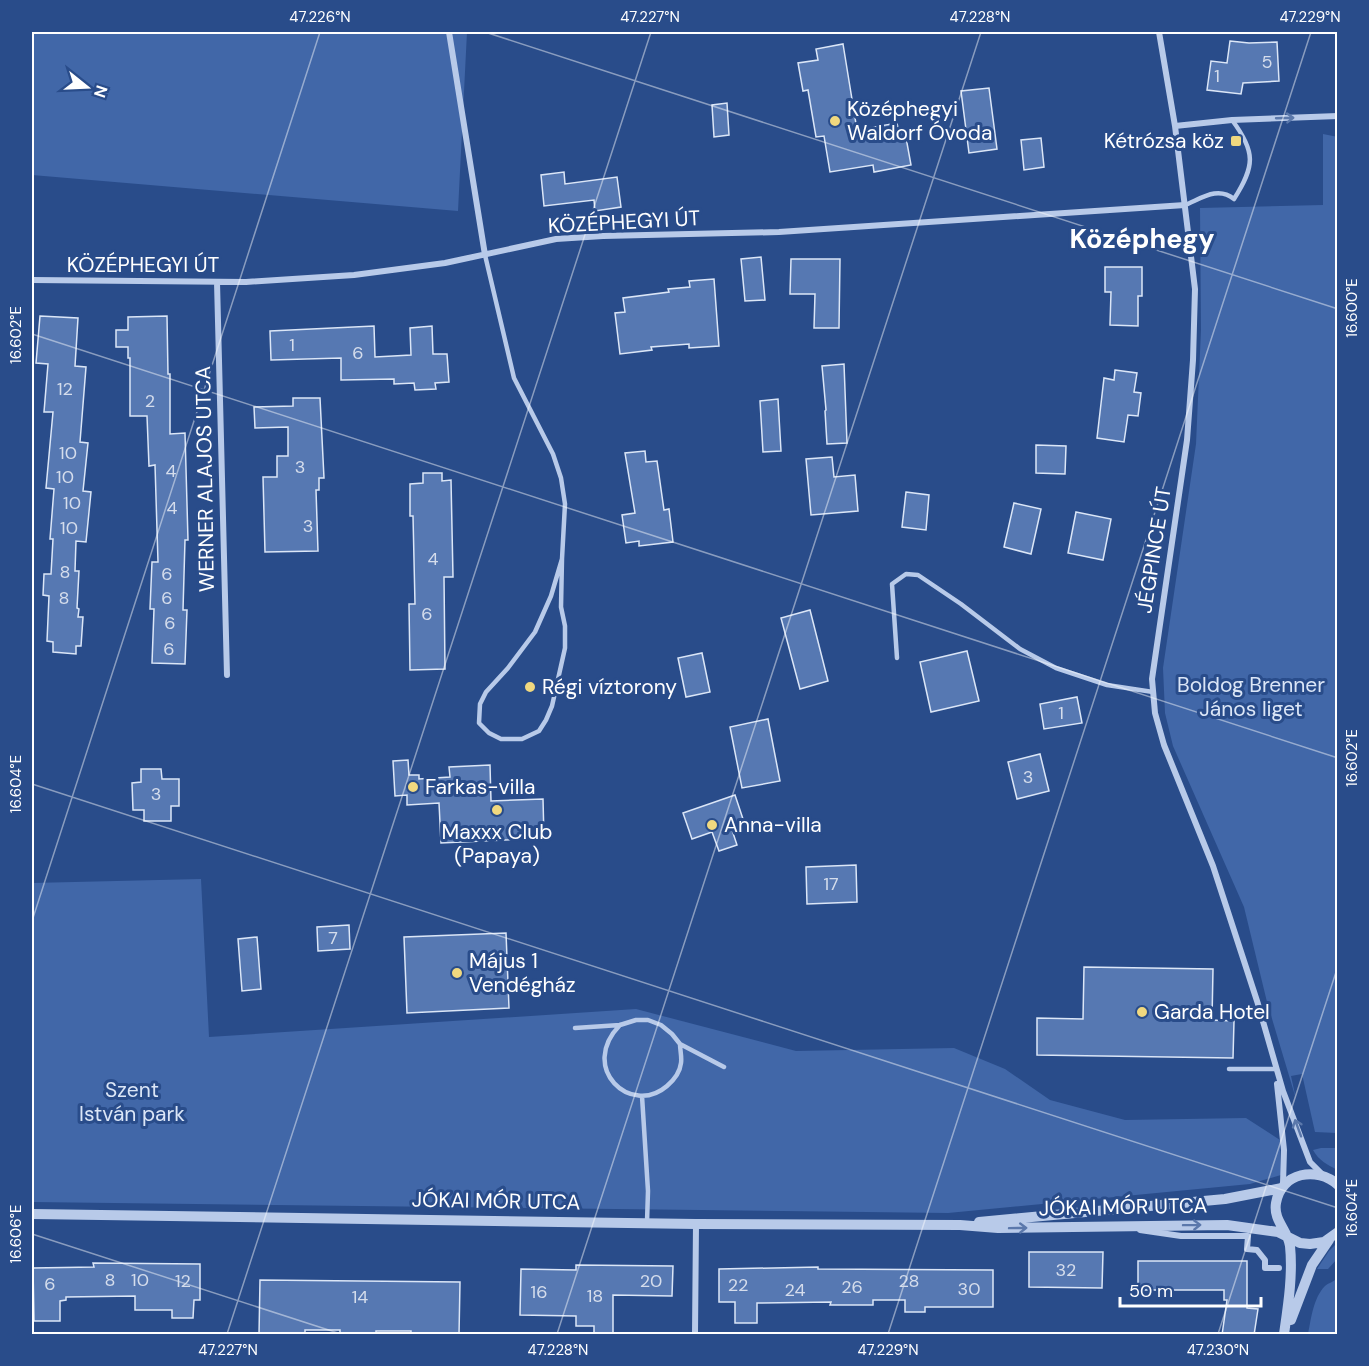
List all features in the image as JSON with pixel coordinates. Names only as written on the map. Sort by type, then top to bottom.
[{"type":"street","points":[[449,32],[485,255]]},
{"type":"street","name":"JÉGPINCE ÚT","points":[[1159,32],[1175,126],[1195,289],[1187,440],[1152,679],[1155,713],[1164,745],[1213,866],[1258,1004],[1275,1069],[1284,1150],[1282,1188]]},
{"type":"street","points":[[1175,126],[1232,120],[1338,116]]},
{"type":"street","name":"KÖZÉPHEGYI ÚT","points":[[32,280],[246,282],[354,275],[485,255],[568,238],[779,232],[1185,205]]},
{"type":"street","name":"WERNER ALAJOS UTCA","points":[[217,282],[227,675]]},
{"type":"street","name":"JÉGPINCE ÚT","points":[[1272,1057],[1306,1154],[1313,1167],[1327,1177]]},
{"type":"street","name":"JÓKAI MÓR UTCA","points":[[960,1225],[1005,1218],[1225,1199],[1282,1188],[1291,1179],[1301,1174],[1316,1173],[1327,1177]]},
{"type":"street","points":[[1327,1177],[1337,1185]]},
{"type":"street","points":[[1282,1188],[1276,1201],[1276,1212],[1280,1226],[1287,1234],[1290,1243],[1291,1261],[1285,1335]]},
{"type":"street","name":"JÓKAI MÓR UTCA","points":[[32,1214],[696,1224],[960,1225],[998,1228],[1227,1225],[1287,1234],[1307,1244],[1317,1244],[1335,1235]]},
{"type":"street","points":[[695,1335],[696,1224]]},
{"type":"street","points":[[1113,1227],[1181,1236],[1248,1236],[1247,1248],[1257,1250],[1265,1260],[1265,1268],[1279,1268]]},
{"type":"street","points":[[1285,1335],[1312,1265],[1324,1245],[1335,1235]]},
{"type":"lane","points":[[1185,205],[1213,193],[1227,193],[1234,199],[1246,181],[1251,164],[1250,149],[1232,120]]},
{"type":"lane","points":[[485,255],[514,378],[553,454],[561,478],[565,504],[561,607],[565,626],[565,648],[552,706],[539,731],[522,739],[501,739],[489,733],[479,723],[480,704],[486,692],[508,668],[535,632],[551,596],[562,559]]},
{"type":"lane","points":[[897,658],[892,584],[906,574],[918,575],[961,603],[1020,649],[1056,668],[1107,685],[1153,692]]},
{"type":"lane","points":[[575,1028],[620,1025],[636,1020],[648,1020],[662,1025],[680,1044],[724,1067]]},
{"type":"lane","points":[[620,1025],[610,1035],[605,1047],[604,1061],[608,1075],[616,1086],[628,1093],[642,1096],[660,1092],[674,1080],[681,1063],[680,1044]]},
{"type":"lane","points":[[1229,1069],[1275,1069]]},
{"type":"lane","points":[[642,1096],[648,1191],[647,1223]]},
{"type":"green space","points":[[32,32],[467,32],[458,211],[32,175]]},
{"type":"green space","name":"Boldog Brenner János liget","points":[[1323,134],[1338,137],[1337,1133],[1315,1132],[1302,1074],[1291,1076],[1296,1099],[1267,1002],[1244,907],[1173,746],[1165,713],[1163,668],[1196,444],[1201,330],[1200,208],[1323,205]]},
{"type":"green space","name":"Szent István park","points":[[201,879],[209,1037],[636,1009],[796,1051],[954,1048],[1005,1069],[1050,1100],[1125,1120],[1246,1118],[1280,1140],[1281,1175],[1250,1184],[948,1213],[32,1202],[32,883]]},
{"type":"green space","points":[[1337,1148],[1337,1170],[1315,1154],[1313,1150]]},
{"type":"green space","points":[[1337,1243],[1337,1259],[1328,1269],[1317,1269],[1329,1251]]},
{"type":"green space","points":[[1337,1278],[1337,1334],[1308,1334],[1313,1309],[1321,1291]]},
{"type":"building","points":[[1230,41],[1277,42],[1279,81],[1243,83],[1241,94],[1207,90],[1211,61],[1227,63]]},
{"type":"building","name":"Középhegyi Waldorf Óvoda","points":[[843,44],[857,130],[897,123],[899,133],[905,132],[911,165],[874,172],[873,165],[830,172],[824,136],[816,137],[808,90],[803,91],[798,63],[818,60],[816,49]]},
{"type":"building","points":[[989,88],[997,149],[969,153],[961,91]]},
{"type":"building","points":[[727,103],[729,135],[714,137],[712,105]]},
{"type":"building","points":[[1041,138],[1044,167],[1024,170],[1021,140]]},
{"type":"building","points":[[564,172],[565,184],[617,177],[621,207],[595,211],[594,200],[544,206],[541,175]]},
{"type":"building","points":[[761,257],[765,300],[745,301],[741,259]]},
{"type":"building","points":[[791,259],[840,259],[839,328],[814,328],[815,294],[790,294]]},
{"type":"building","points":[[1105,267],[1142,267],[1142,296],[1138,296],[1138,326],[1110,325],[1111,292],[1105,292]]},
{"type":"building","points":[[714,279],[719,346],[689,348],[689,344],[651,347],[652,350],[620,354],[615,313],[625,312],[623,298],[669,292],[668,289],[690,287],[689,281]]},
{"type":"building","points":[[40,316],[78,318],[75,366],[86,367],[80,442],[88,443],[83,491],[91,492],[86,542],[76,541],[75,571],[79,571],[77,608],[79,609],[78,617],[83,617],[81,646],[76,646],[76,654],[53,652],[53,642],[47,641],[49,596],[43,595],[44,574],[51,574],[53,539],[50,539],[54,489],[46,488],[53,412],[44,412],[48,364],[36,363]]},
{"type":"building","points":[[167,316],[170,434],[185,433],[188,540],[185,540],[183,610],[187,610],[185,664],[152,663],[154,609],[150,609],[152,562],[158,562],[155,465],[149,466],[147,416],[130,416],[128,347],[116,347],[116,330],[128,330],[128,317]]},
{"type":"building","points":[[374,326],[375,357],[411,355],[410,328],[432,326],[433,354],[447,354],[449,382],[435,383],[436,389],[415,390],[414,383],[394,384],[394,379],[341,380],[341,358],[271,360],[270,331]]},
{"type":"building","points":[[844,364],[847,443],[827,444],[822,366]]},
{"type":"building","points":[[1115,370],[1137,373],[1134,392],[1141,393],[1138,416],[1128,415],[1124,442],[1097,438],[1104,378],[1114,380]]},
{"type":"building","points":[[293,398],[320,398],[324,478],[319,478],[319,490],[316,490],[318,551],[265,552],[263,477],[277,477],[277,456],[288,456],[288,427],[255,428],[254,407],[293,406]]},
{"type":"building","points":[[778,399],[781,451],[763,452],[760,401]]},
{"type":"building","points":[[1036,445],[1066,446],[1065,474],[1036,473]]},
{"type":"building","points":[[645,451],[646,462],[657,461],[664,510],[669,509],[673,542],[639,546],[639,541],[626,543],[622,515],[635,513],[625,453]]},
{"type":"building","points":[[832,457],[834,477],[855,475],[858,511],[811,515],[806,459]]},
{"type":"building","points":[[423,473],[442,473],[442,481],[451,480],[453,577],[444,577],[445,669],[410,670],[409,604],[415,604],[410,484],[423,483]]},
{"type":"building","points":[[906,492],[929,495],[926,530],[902,527]]},
{"type":"building","points":[[1014,503],[1041,509],[1031,554],[1004,547]]},
{"type":"building","points":[[1076,512],[1111,519],[1103,560],[1068,553]]},
{"type":"building","points":[[810,610],[828,681],[800,689],[781,618]]},
{"type":"building","points":[[967,651],[979,701],[931,712],[920,662]]},
{"type":"building","points":[[702,653],[710,692],[686,697],[678,658]]},
{"type":"building","points":[[1077,697],[1082,723],[1044,729],[1040,704]]},
{"type":"building","points":[[768,719],[780,781],[742,788],[730,727]]},
{"type":"building","points":[[1040,754],[1049,791],[1017,799],[1008,762]]},
{"type":"building","name":"Maxxx Club (Papaya)","points":[[408,760],[409,775],[419,775],[419,779],[450,777],[449,767],[490,765],[491,801],[543,799],[544,838],[441,843],[439,803],[407,805],[407,795],[395,796],[393,761]]},
{"type":"building","points":[[141,769],[161,769],[162,779],[179,779],[179,806],[171,806],[171,821],[144,821],[144,810],[133,810],[132,783],[141,782]]},
{"type":"building","name":"Anna-villa","points":[[735,795],[744,822],[731,827],[737,845],[719,851],[712,832],[692,839],[683,813]]},
{"type":"building","points":[[856,865],[857,902],[807,904],[806,867]]},
{"type":"building","points":[[349,925],[350,949],[318,951],[317,927]]},
{"type":"building","name":"Május 1 Vendégház","points":[[506,933],[509,1008],[407,1013],[404,937]]},
{"type":"building","points":[[257,937],[261,989],[242,991],[238,939]]},
{"type":"building","name":"Garda Hotel","points":[[1084,967],[1213,969],[1212,1020],[1234,1021],[1233,1058],[1037,1055],[1037,1018],[1083,1019]]},
{"type":"building","points":[[1029,1252],[1103,1252],[1102,1288],[1029,1287]]},
{"type":"building","points":[[1138,1261],[1247,1261],[1247,1308],[1258,1309],[1254,1335],[1222,1335],[1227,1300],[1224,1300],[1224,1290],[1138,1290]]},
{"type":"building","points":[[93,1263],[200,1264],[200,1300],[194,1300],[193,1318],[172,1318],[172,1310],[135,1310],[135,1296],[66,1297],[66,1300],[60,1301],[60,1321],[34,1321],[33,1268],[94,1267]]},
{"type":"building","points":[[576,1265],[673,1266],[672,1296],[613,1295],[613,1335],[594,1335],[594,1326],[576,1326],[576,1316],[520,1315],[521,1269],[576,1270]]},
{"type":"building","points":[[818,1267],[818,1269],[993,1270],[993,1307],[925,1307],[925,1312],[905,1312],[905,1300],[873,1300],[873,1305],[830,1305],[831,1302],[757,1303],[757,1323],[735,1323],[735,1302],[719,1302],[719,1269]]},
{"type":"building","points":[[260,1280],[460,1282],[459,1335],[411,1335],[411,1331],[376,1331],[376,1335],[340,1335],[340,1330],[305,1330],[305,1335],[259,1335]]},
{"type":"place","name":"Középhegyi Waldorf Óvoda","points":[[835,121]]},
{"type":"place","name":"Kétrózsa köz","points":[[1236,141]]},
{"type":"place","name":"Régi víztorony","points":[[530,687]]},
{"type":"place","name":"Farkas-villa","points":[[413,787]]},
{"type":"place","name":"Maxxx Club (Papaya)","points":[[497,810]]},
{"type":"place","name":"Anna-villa","points":[[712,825]]},
{"type":"place","name":"Május 1 Vendégház","points":[[457,973]]},
{"type":"place","name":"Garda Hotel","points":[[1142,1012]]},
{"type":"district","name":"Középhegy","points":[[1142,238]]}]
